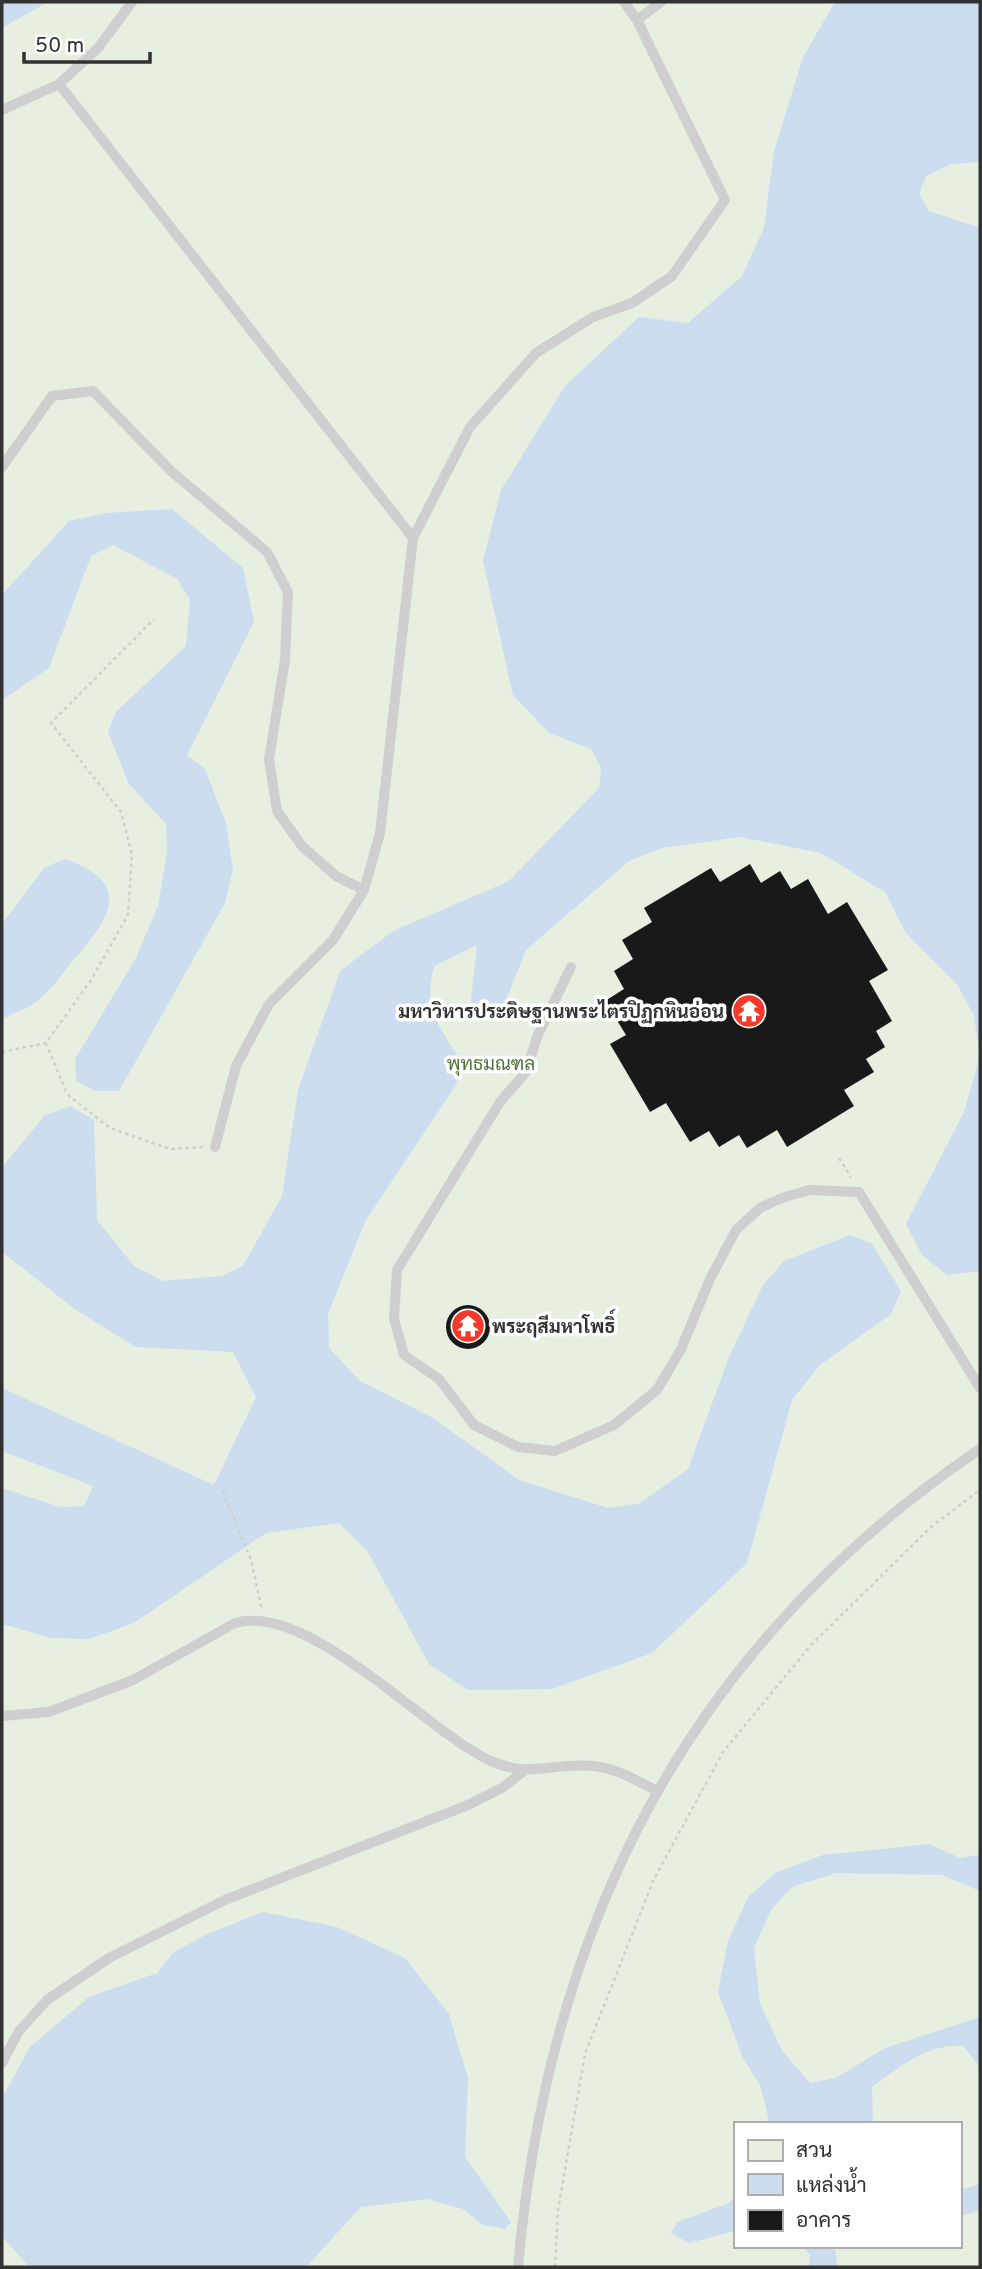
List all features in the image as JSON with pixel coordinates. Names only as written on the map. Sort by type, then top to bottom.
[{"type":"lane","points":[[2,110],[59,85],[98,48],[132,2]]},
{"type":"lane","points":[[215,1147],[236,1066],[269,1004],[333,940],[364,890],[380,834],[413,538],[470,427],[536,353],[593,317],[632,303],[672,276],[725,200],[637,20],[624,2]]},
{"type":"lane","points":[[637,20],[661,2]]},
{"type":"lane","points":[[59,85],[413,538]]},
{"type":"lane","points":[[2,467],[52,396],[93,391],[171,471],[267,552],[288,592],[285,660],[269,759],[277,811],[302,846],[336,876],[364,890]]},
{"type":"lane","points":[[571,967],[537,1037],[526,1072],[500,1102],[397,1270],[394,1319],[404,1355],[439,1379],[474,1425],[518,1447],[555,1451],[614,1425],[656,1390],[681,1349],[710,1279],[736,1230],[760,1208],[809,1189],[859,1192],[980,1388]]},
{"type":"lane","points":[[518,2267],[538,2113],[559,2025],[585,1942],[657,1791],[702,1717],[778,1625],[822,1578],[897,1510],[980,1449]]},
{"type":"lane","points":[[2,1716],[49,1712],[132,1680],[235,1623],[253,1618],[280,1622],[349,1660],[481,1756],[509,1769],[524,1771],[592,1766],[618,1772],[657,1791]]},
{"type":"lane","points":[[2,2063],[19,2031],[47,2000],[109,1958],[225,1900],[468,1805],[502,1788],[524,1771]]},
{"type":"path","points":[[2,1052],[46,1043],[91,980],[128,915],[132,854],[121,812],[81,756],[51,723],[154,619]]},
{"type":"path","points":[[46,1043],[67,1094],[110,1128],[170,1149],[215,1147]]},
{"type":"path","points":[[839,1157],[859,1192]]},
{"type":"path","points":[[555,2267],[558,2210],[585,2054],[653,1881],[723,1752],[811,1645],[931,1527],[980,1490]]},
{"type":"path","points":[[223,1491],[251,1560],[264,1620]]},
{"type":"green space","name":"พุทธมณฑล","points":[[2,2],[980,2],[980,2267],[2,2267]]},
{"type":"water","points":[[2,2],[48,2],[2,28]]},
{"type":"water","points":[[835,2],[980,2],[980,162],[951,164],[926,176],[919,194],[929,211],[980,228],[980,1056],[974,1016],[957,984],[905,932],[886,893],[821,853],[740,837],[662,848],[629,861],[526,950],[502,1010],[483,1019],[470,1010],[477,945],[434,966],[430,995],[432,1006],[439,1027],[461,1061],[456,1085],[366,1220],[328,1314],[329,1348],[360,1381],[433,1418],[519,1480],[608,1508],[639,1504],[688,1469],[729,1357],[763,1285],[784,1261],[850,1235],[871,1243],[901,1291],[891,1314],[820,1365],[792,1400],[747,1563],[652,1653],[552,1689],[468,1690],[429,1664],[368,1552],[339,1523],[266,1533],[134,1623],[89,1639],[52,1638],[2,1624],[2,1488],[60,1507],[84,1506],[93,1486],[2,1451],[2,1388],[214,1485],[256,1397],[233,1352],[136,1347],[76,1310],[2,1252],[2,1167],[45,1115],[70,1106],[94,1120],[97,1220],[134,1266],[163,1281],[222,1276],[243,1266],[282,1196],[298,1090],[340,971],[393,931],[509,881],[599,788],[601,768],[591,749],[549,733],[513,695],[483,561],[501,490],[565,386],[639,317],[688,323],[742,276],[764,228],[774,151],[803,57]]},
{"type":"water","points":[[172,509],[243,568],[254,622],[187,755],[205,769],[226,823],[233,870],[225,903],[119,1091],[95,1091],[76,1081],[75,1059],[136,958],[158,906],[167,852],[166,824],[129,784],[108,732],[116,712],[186,646],[190,600],[177,579],[113,545],[91,556],[49,668],[2,700],[2,595],[69,521],[107,513]]},
{"type":"water","points":[[64,859],[86,868],[100,878],[107,889],[109,901],[106,914],[99,928],[45,995],[32,1005],[2,1019],[2,924],[44,868]]},
{"type":"water","points":[[980,1056],[980,1271],[947,1275],[922,1255],[906,1224],[964,1112]]},
{"type":"water","points":[[929,1844],[960,1858],[979,1855],[980,1891],[942,1875],[836,1873],[792,1887],[771,1910],[754,1948],[760,2004],[783,2052],[810,2083],[836,2078],[885,2048],[980,2017],[980,2074],[977,2063],[963,2046],[950,2046],[915,2058],[872,2087],[873,2122],[769,2122],[760,2085],[743,2058],[718,1992],[728,1941],[748,1897],[777,1872],[823,1855]]},
{"type":"water","points":[[263,1912],[337,1927],[405,1958],[449,2014],[468,2078],[465,2157],[511,2222],[505,2229],[483,2225],[463,2209],[427,2199],[361,2207],[306,2267],[29,2267],[2,2236],[2,2098],[30,2047],[89,1997],[157,1973],[174,1952],[205,1935]]},
{"type":"water","points":[[980,2184],[980,2210],[961,2216],[961,2187],[964,2189]]},
{"type":"water","points":[[734,2197],[734,2231],[689,2243],[671,2233],[677,2222],[729,2203]]},
{"type":"water","points":[[804,2248],[834,2248],[838,2267],[809,2267],[810,2255]]},
{"type":"building","name":"มหาวิหารประดิษฐานพระไตรปิฏกหินอ่อน","points":[[750,864],[761,883],[780,871],[791,889],[808,879],[828,914],[847,902],[888,970],[869,981],[892,1021],[876,1031],[885,1047],[866,1059],[874,1072],[844,1090],[854,1106],[787,1147],[777,1130],[747,1148],[739,1135],[719,1147],[709,1131],[690,1142],[666,1103],[650,1112],[610,1044],[626,1035],[605,1001],[624,989],[614,971],[633,959],[622,940],[652,922],[644,908],[711,868],[720,882]]},
{"type":"building","name":"พระฤสีมหาโพธิ์","points":[[468,1305],[477,1306],[484,1311],[489,1318],[489,1336],[484,1343],[477,1348],[468,1349],[459,1348],[452,1343],[447,1336],[446,1327],[447,1318],[452,1311],[459,1306]]},
{"type":"place","name":"มหาวิหารประดิษฐานพระไตรปิฏกหินอ่อน","points":[[749,1011]]},
{"type":"place","name":"พระฤสีมหาโพธิ์","points":[[468,1326]]}]
